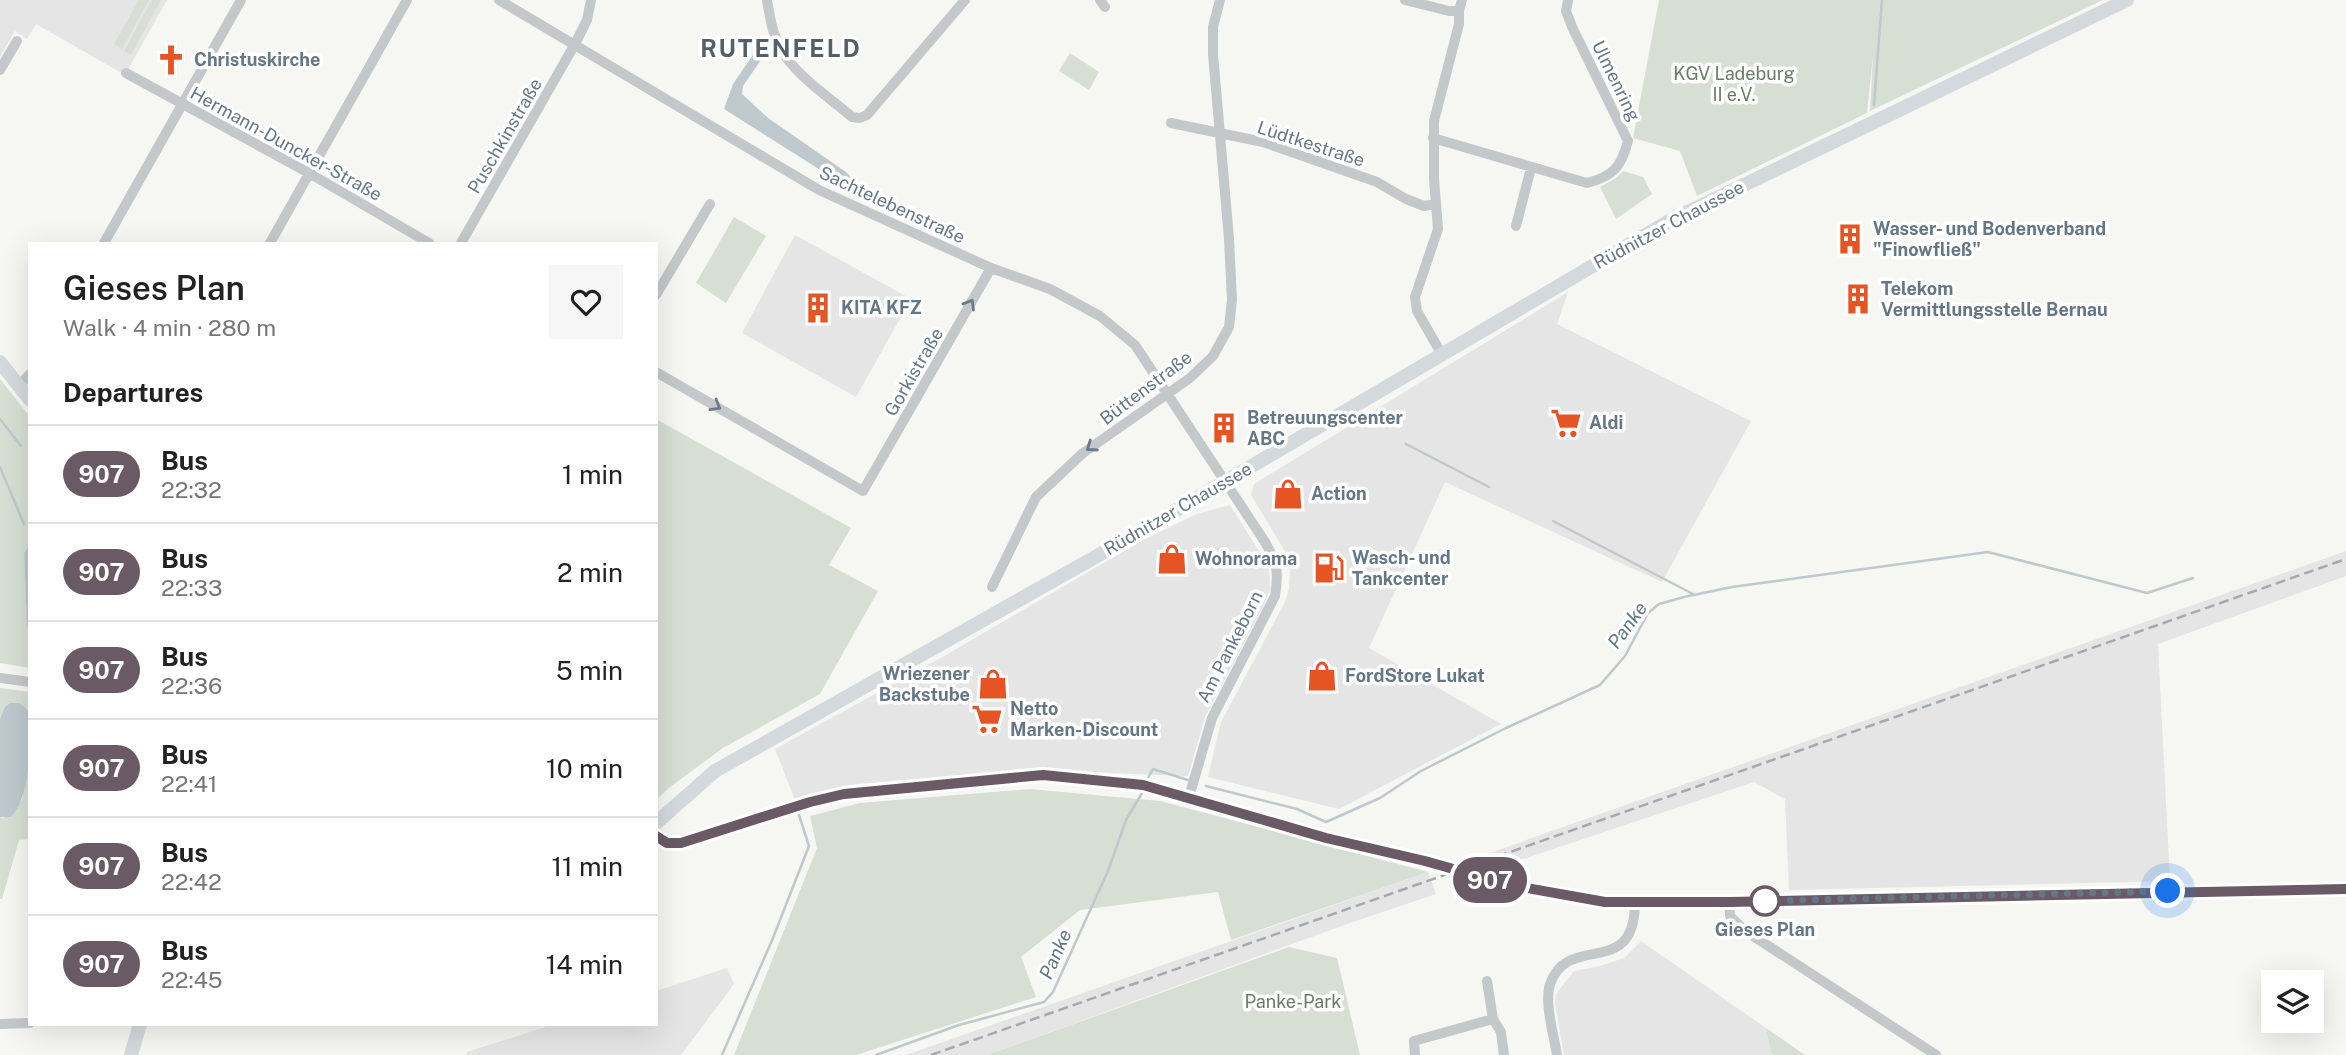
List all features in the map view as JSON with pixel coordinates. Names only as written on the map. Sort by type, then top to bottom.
[{"type":"main road","name":"Rüdnitzer Chaussee","points":[[658,821],[715,771],[1225,482],[1671,220],[2127,0]]},
{"type":"main road","points":[[0,362],[28,397]]},
{"type":"main road","points":[[658,837],[667,843],[681,843],[810,802],[844,794],[1043,775],[1143,785],[1326,838],[1425,861],[1466,874],[1580,898],[1635,903],[2346,889]]},
{"type":"main road","points":[[131,1055],[139,1026]]},
{"type":"street","points":[[105,242],[241,0]]},
{"type":"street","points":[[271,242],[407,0]]},
{"type":"street","name":"Sachtelebenstraße","points":[[499,0],[819,190],[992,268],[1051,289],[1100,316],[1135,345],[1225,482]]},
{"type":"street","name":"Puschkinstraße","points":[[462,242],[575,44],[587,20],[591,0]]},
{"type":"street","points":[[767,0],[774,33],[781,50],[792,65],[852,117],[860,118],[867,115],[964,0]]},
{"type":"street","name":"Büttenstraße","points":[[992,587],[1036,497],[1083,453],[1168,395],[1213,356],[1229,327],[1232,300],[1222,134],[1213,54],[1213,27],[1220,0]]},
{"type":"street","points":[[1405,0],[1449,11],[1461,5]]},
{"type":"street","name":"Ulmenring","points":[[1433,138],[1587,183],[1600,180],[1620,165],[1628,141],[1573,29],[1566,10],[1568,0]]},
{"type":"street","points":[[1441,353],[1423,323],[1415,297],[1438,229],[1434,121],[1459,24],[1461,5]]},
{"type":"street","points":[[0,70],[17,41]]},
{"type":"street","name":"Hermann-Duncker-Straße","points":[[126,73],[309,173],[427,242]]},
{"type":"street","name":"Lüdtkestraße","points":[[1171,124],[1263,142],[1377,182],[1424,206],[1436,204]]},
{"type":"street","points":[[1516,226],[1531,168]]},
{"type":"street","points":[[658,292],[710,204]]},
{"type":"street","name":"Gorkistraße","points":[[658,373],[863,491],[992,268]]},
{"type":"street","points":[[19,386],[28,376]]},
{"type":"street","name":"Am Pankeborn","points":[[1189,797],[1212,718],[1275,596],[1278,575],[1274,557],[1225,482]]},
{"type":"street","points":[[0,678],[28,681]]},
{"type":"street","points":[[1729,902],[1730,916],[1744,930],[1936,1055]]},
{"type":"street","points":[[1558,1055],[1548,999],[1550,985],[1556,974],[1571,959],[1608,951],[1622,944],[1630,935],[1635,903]]},
{"type":"street","points":[[1487,981],[1493,1019],[1501,1032],[1504,1055]]},
{"type":"street","points":[[1415,1055],[1414,1041],[1493,1019]]},
{"type":"street","points":[[0,1025],[28,1023]]},
{"type":"shaded area","points":[[0,0],[167,0],[125,75],[36,24],[27,39],[15,31],[0,57]]},
{"type":"shaded area","points":[[757,49],[762,49],[765,54],[743,86],[742,94],[768,118],[846,172],[855,181],[851,187],[724,109],[733,84]]},
{"type":"shaded area","points":[[795,235],[911,299],[856,397],[742,333]]},
{"type":"shaded area","points":[[1568,292],[1557,324],[1751,421],[1662,582],[1445,482],[1369,648],[1501,724],[1339,809],[1208,777],[1221,722],[1285,602],[1289,589],[1290,568],[1286,553],[1251,495],[1254,484]]},
{"type":"shaded area","points":[[1230,505],[1269,567],[1270,589],[1205,717],[1188,776],[1027,770],[857,784],[795,800],[775,749],[944,656],[1145,539],[1197,514]]},
{"type":"shaded area","points":[[28,546],[28,627],[27,625],[24,553]]},
{"type":"shaded area","points":[[2346,551],[2346,576],[2158,644],[2170,881],[1789,890],[1785,799],[1754,782],[1484,872],[1464,862]]},
{"type":"shaded area","points":[[10,703],[19,703],[28,710],[26,781],[18,807],[11,817],[0,817],[0,719],[4,708]]},
{"type":"shaded area","points":[[1428,872],[1436,894],[987,1055],[906,1055]]},
{"type":"shaded area","points":[[1641,941],[1766,1028],[1774,1055],[1564,1055],[1555,1004],[1556,994],[1574,971],[1624,958]]},
{"type":"shaded area","points":[[727,968],[734,984],[681,1055],[467,1055],[467,1052],[549,1026],[658,1026],[658,990]]},
{"type":"green space","points":[[139,0],[149,0],[122,49],[114,44]]},
{"type":"green space","points":[[152,0],[161,0],[131,55],[124,51]]},
{"type":"green space","name":"KGV Ladeburg II e.V.","points":[[1659,0],[2103,0],[1870,111],[1873,55],[1867,113],[1697,196],[1680,151],[1633,138]]},
{"type":"green space","points":[[1070,53],[1099,72],[1089,90],[1059,71]]},
{"type":"green space","points":[[1623,171],[1643,177],[1652,194],[1616,219],[1600,187]]},
{"type":"green space","points":[[734,217],[766,236],[726,303],[696,283]]},
{"type":"green space","points":[[0,379],[28,414],[28,546],[24,553],[28,668],[0,663]]},
{"type":"green space","points":[[658,420],[851,528],[829,565],[878,591],[820,694],[723,748],[658,798]]},
{"type":"green space","points":[[0,688],[28,692],[28,708],[4,708],[0,719]]},
{"type":"green space","points":[[28,759],[28,839],[19,840],[0,899],[0,817],[3,818],[22,800]]},
{"type":"green space","points":[[1030,789],[1160,801],[1428,872],[1231,940],[1218,892],[1080,910],[1021,957],[1036,997],[856,1055],[734,1055],[817,848],[810,816],[860,803]]},
{"type":"green space","name":"Panke-Park","points":[[1289,947],[1337,958],[1360,1055],[987,1055]]},
{"type":"green space","points":[[1766,1028],[1805,1055],[1774,1055]]},
{"type":"waterway","points":[[1874,105],[1882,0]]},
{"type":"waterway","points":[[0,419],[21,446]]},
{"type":"waterway","points":[[1406,444],[1489,487]]},
{"type":"waterway","points":[[0,467],[24,524]]},
{"type":"waterway","points":[[1553,521],[1693,594]]},
{"type":"waterway","name":"Panke","points":[[1206,786],[1297,809],[1326,822],[1380,798],[1421,771],[1506,728],[1600,685],[1625,656],[1648,613],[1659,604],[1684,597],[1732,587],[1988,552],[2147,593],[2193,578]]},
{"type":"waterway","name":"Panke","points":[[1148,778],[1153,769],[1188,780]]},
{"type":"waterway","name":"Panke","points":[[876,1055],[959,1025],[1044,1002],[1053,992],[1108,871],[1126,820],[1142,793]]},
{"type":"waterway","points":[[722,1055],[773,938],[809,846],[799,815]]},
{"type":"railway","points":[[931,1055],[2346,559]]},
{"type":"bus line","name":"907","points":[[658,837],[667,843],[681,843],[810,802],[844,794],[1043,775],[1143,785],[1326,838],[1425,861],[1466,874],[1605,902],[1729,902],[2346,889]]},
{"type":"place","name":"Christuskirche","points":[[171,60]]},
{"type":"place","name":"Wasser- und Bodenverband \"Finowfließ\"","points":[[1850,239]]},
{"type":"place","name":"Telekom Vermittlungsstelle Bernau","points":[[1858,299]]},
{"type":"place","name":"KITA KFZ","points":[[818,308]]},
{"type":"place","name":"Aldi","points":[[1566,423]]},
{"type":"place","name":"Betreuungscenter ABC","points":[[1224,428]]},
{"type":"place","name":"Action","points":[[1288,494]]},
{"type":"place","name":"Wohnorama","points":[[1172,559]]},
{"type":"place","name":"Wasch- und Tankcenter","points":[[1329,568]]},
{"type":"place","name":"FordStore Lukat","points":[[1322,676]]},
{"type":"place","name":"Wriezener Backstube","points":[[993,684]]},
{"type":"place","name":"Netto Marken-Discount","points":[[987,719]]},
{"type":"place","name":"Gieses Plan","points":[[1765,901]]},
{"type":"district","name":"RUTENFELD","points":[[781,49]]},
{"type":"route","points":[[1765,901],[2168,891]]}]
